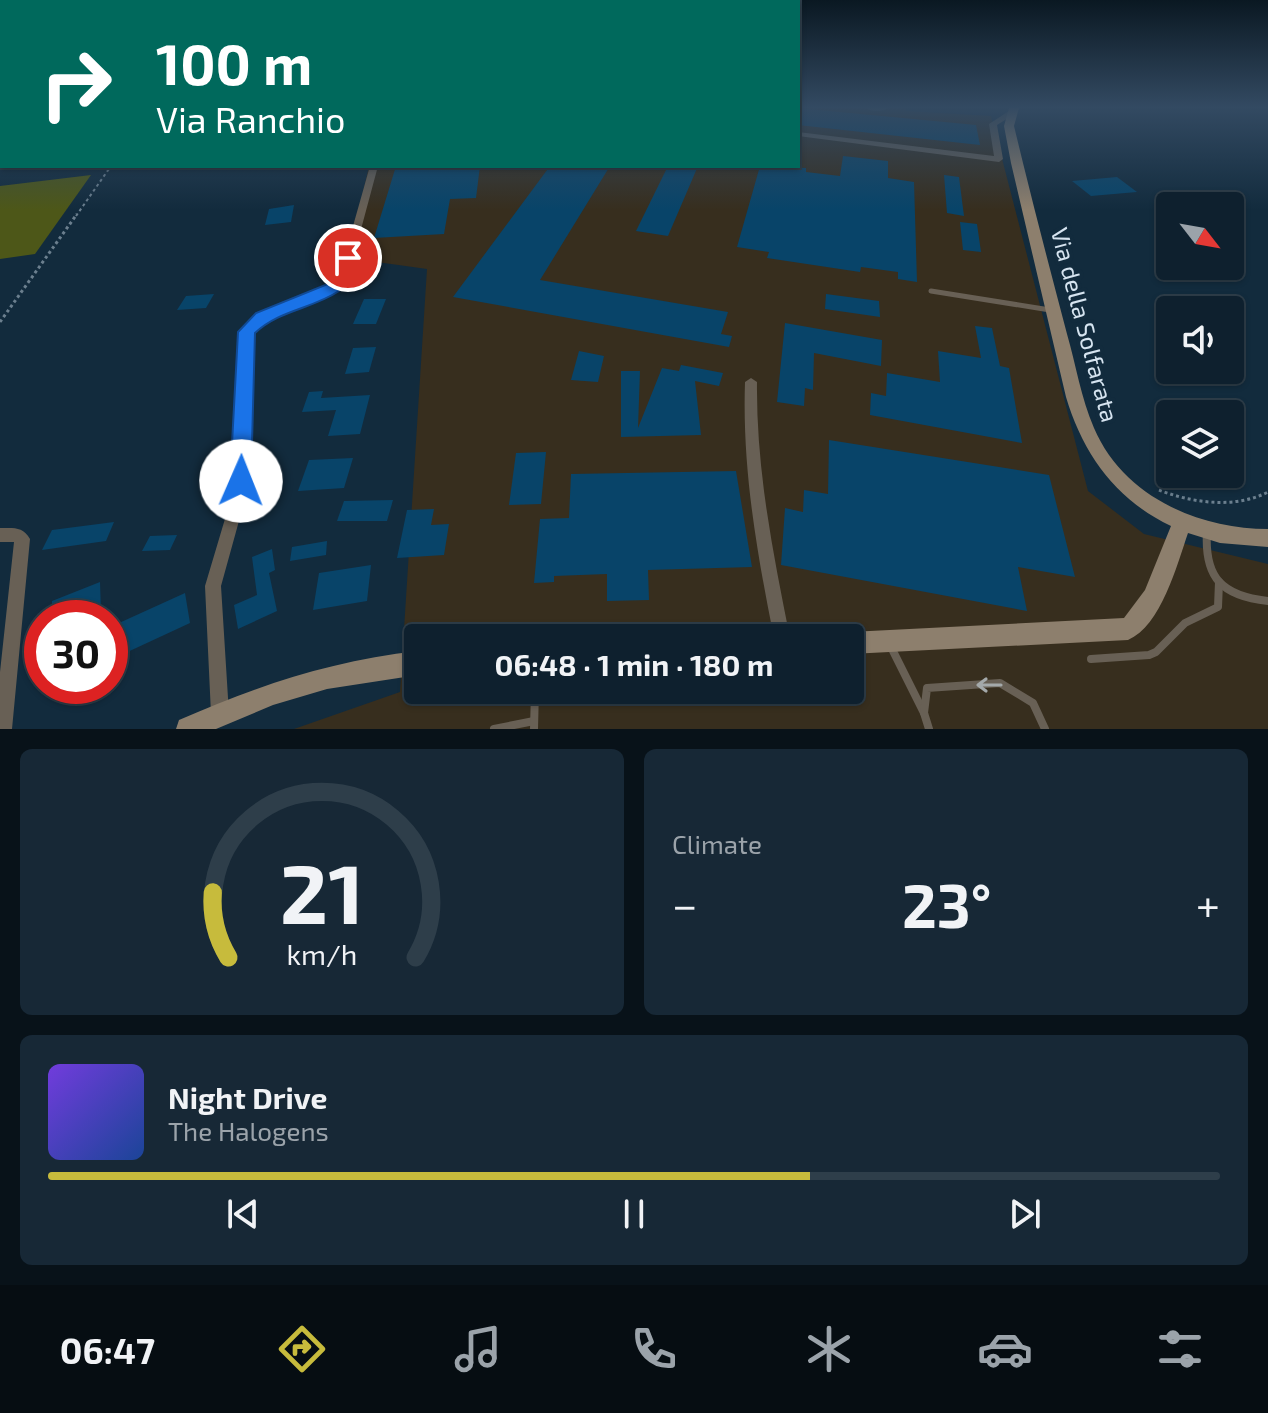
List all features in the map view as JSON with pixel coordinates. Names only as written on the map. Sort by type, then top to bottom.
[{"type":"main road","name":"Via della Solfarata","points":[[1012,142],[1075,398],[1100,457],[1137,496],[1182,522],[1240,538],[1268,538]]},
{"type":"main road","points":[[864,643],[1128,629],[1141,620],[1152,602],[1182,522]]},
{"type":"main road","points":[[188,729],[289,686],[330,674],[404,665]]},
{"type":"street","points":[[862,142],[999,159],[996,142]]},
{"type":"street","points":[[220,714],[213,586],[240,492],[245,335],[262,316],[323,294],[337,284],[345,272],[373,168]]},
{"type":"street","points":[[751,382],[751,466],[779,624]]},
{"type":"street","points":[[0,535],[19,535],[22,539],[3,729]]},
{"type":"lane","points":[[931,291],[1053,310]]},
{"type":"lane","points":[[1207,531],[1205,560],[1219,582],[1241,595],[1268,601]]},
{"type":"lane","points":[[1091,659],[1156,652],[1185,623],[1218,607],[1219,582]]},
{"type":"lane","points":[[888,642],[929,729]]},
{"type":"lane","points":[[924,713],[927,688],[1000,683],[1033,703],[1045,729]]},
{"type":"lane","points":[[494,729],[534,725],[535,704]]},
{"type":"path","points":[[0,322],[110,168]]},
{"type":"path","points":[[1147,484],[1170,496],[1188,499],[1246,502],[1268,492]]},
{"type":"shaded area","points":[[800,142],[998,142],[1088,491],[1144,534],[1268,564],[1268,729],[294,729],[400,692],[404,629],[404,704],[864,704],[864,624],[404,624],[427,269],[348,258],[369,168],[800,168]]},
{"type":"green space","points":[[91,175],[35,254],[0,259],[0,186]]},
{"type":"building","points":[[843,156],[888,161],[888,178],[914,182],[917,282],[898,279],[898,272],[861,267],[860,272],[767,258],[769,252],[737,247],[759,168],[806,168],[806,172],[840,176]]},
{"type":"building","points":[[395,168],[480,168],[476,198],[450,199],[444,234],[374,238]]},
{"type":"building","points":[[549,168],[609,168],[540,280],[728,312],[721,334],[732,336],[729,347],[453,297]]},
{"type":"building","points":[[667,168],[697,168],[668,236],[636,231]]},
{"type":"building","points":[[944,175],[959,177],[964,216],[947,213]]},
{"type":"building","points":[[1117,177],[1137,192],[1091,196],[1072,181]]},
{"type":"building","points":[[294,205],[291,222],[265,225],[269,209]]},
{"type":"building","points":[[960,222],[977,224],[981,252],[963,250]]},
{"type":"building","points":[[214,294],[206,308],[177,310],[186,296]]},
{"type":"building","points":[[826,294],[879,301],[880,317],[825,309]]},
{"type":"building","points":[[364,299],[386,299],[376,324],[353,324]]},
{"type":"building","points":[[785,323],[882,340],[881,366],[814,353],[813,390],[805,388],[804,406],[777,402]]},
{"type":"building","points":[[975,326],[992,328],[1000,366],[1009,368],[1022,443],[870,415],[871,393],[886,396],[887,373],[940,382],[938,351],[981,358]]},
{"type":"building","points":[[376,347],[369,372],[345,374],[353,348]]},
{"type":"building","points":[[579,351],[604,356],[598,382],[571,380]]},
{"type":"building","points":[[681,365],[723,373],[719,386],[695,381],[701,435],[621,437],[621,371],[640,371],[638,428],[662,368],[679,371]]},
{"type":"building","points":[[323,391],[321,398],[370,395],[360,434],[328,436],[336,410],[302,412],[309,392]]},
{"type":"building","points":[[829,440],[1049,475],[1075,577],[1018,567],[1027,611],[781,565],[785,508],[803,512],[804,490],[828,494]]},
{"type":"building","points":[[546,452],[541,504],[509,505],[516,453]]},
{"type":"building","points":[[353,458],[344,488],[298,491],[309,460]]},
{"type":"building","points":[[736,471],[752,567],[648,570],[649,600],[607,601],[607,574],[554,576],[554,582],[534,583],[540,519],[569,518],[571,474]]},
{"type":"building","points":[[393,500],[387,521],[337,521],[344,501]]},
{"type":"building","points":[[434,509],[431,525],[449,524],[444,555],[397,558],[407,510]]},
{"type":"building","points":[[114,522],[106,541],[42,550],[52,530]]},
{"type":"building","points":[[177,535],[170,550],[142,551],[150,536]]},
{"type":"building","points":[[327,541],[326,555],[290,561],[292,547]]},
{"type":"building","points":[[272,549],[275,570],[269,573],[277,611],[238,629],[234,605],[257,595],[252,557]]},
{"type":"building","points":[[371,565],[367,601],[313,610],[319,573]]},
{"type":"building","points":[[100,582],[101,600],[55,600]]},
{"type":"building","points":[[185,593],[190,623],[128,652],[128,619]]},
{"type":"route","points":[[241,481],[246,332],[262,316],[334,287],[345,272],[348,258]]}]
